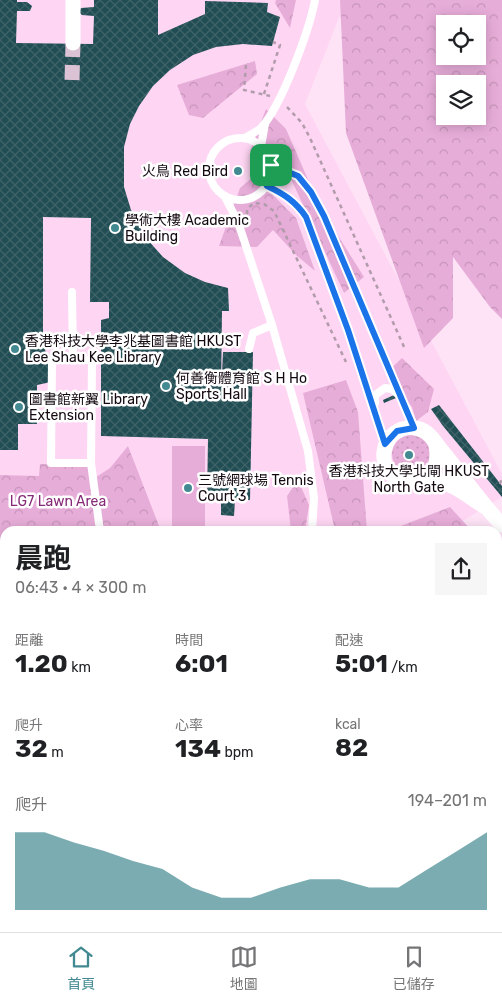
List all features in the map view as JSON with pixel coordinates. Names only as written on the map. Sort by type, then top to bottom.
[{"type":"street","points":[[73,0],[73,43]]},
{"type":"street","points":[[485,507],[447,484],[434,480],[414,482],[396,478],[388,471],[384,462],[385,444],[397,431],[414,428],[424,430],[473,488],[485,507],[502,525]]},
{"type":"street","points":[[414,482],[431,473],[436,464],[438,454],[436,444]]},
{"type":"lane","points":[[244,138],[261,146],[270,158],[271,176],[261,194],[243,201],[226,197],[217,191],[211,182],[208,171],[210,160],[215,150],[223,143],[233,139],[244,138],[260,129],[271,114],[304,39],[314,0]]},
{"type":"lane","points":[[261,146],[265,122]]},
{"type":"lane","points":[[271,165],[298,176],[311,192],[324,216],[414,428]]},
{"type":"lane","points":[[267,186],[287,196],[297,204],[306,217],[374,406],[385,444]]},
{"type":"lane","points":[[226,197],[237,218],[272,325],[308,451],[313,490],[312,526]]},
{"type":"lane","points":[[237,218],[243,201]]},
{"type":"lane","points":[[72,292],[73,360]]},
{"type":"lane","points":[[249,349],[253,334],[272,325]]},
{"type":"lane","points":[[92,463],[51,463],[52,360],[92,360],[92,463],[99,526]]},
{"type":"lane","points":[[374,406],[375,395],[385,388],[392,389],[402,398]]},
{"type":"path","points":[[264,94],[280,45],[273,42]]},
{"type":"path","points":[[246,65],[244,90],[275,98]]},
{"type":"path","points":[[283,104],[302,123],[310,138],[405,350]]},
{"type":"path","points":[[248,220],[247,209],[254,203],[264,204],[274,211],[348,365]]},
{"type":"path","points":[[500,484],[502,477]]},
{"type":"shaded area","points":[[0,0],[346,0],[305,104],[502,474],[502,497],[459,523],[458,526],[0,526]]},
{"type":"green space","points":[[276,0],[296,0],[290,28],[275,3]]},
{"type":"green space","points":[[340,0],[502,0],[502,319],[490,307],[453,257],[453,318],[424,348],[346,133]]},
{"type":"green space","points":[[255,61],[257,74],[203,118],[189,115],[177,85]]},
{"type":"green space","points":[[266,109],[286,129],[320,207],[364,277],[344,293],[284,164],[250,151]]},
{"type":"green space","points":[[254,176],[296,218],[315,271],[296,255],[273,230],[257,247],[219,246],[240,188]]},
{"type":"green space","points":[[402,358],[434,389],[428,412],[416,421],[412,407],[386,373]]},
{"type":"green space","points":[[346,380],[358,412],[367,526],[334,526],[303,393]]},
{"type":"green space","points":[[411,435],[424,441],[430,454],[424,467],[411,473],[398,467],[392,454],[398,441]]},
{"type":"green space","name":"LG7 Lawn Area","points":[[128,446],[159,526],[0,526],[0,475],[39,476],[40,464],[89,465],[90,481],[110,468]]},
{"type":"green space","name":"三號網球場 Tennis Court 3","points":[[172,446],[205,446],[205,526],[172,526]]},
{"type":"green space","points":[[298,480],[309,505],[306,526],[290,526],[287,496]]},
{"type":"green space","points":[[450,507],[467,526],[401,526]]},
{"type":"building","name":"學術大樓 Academic Building","points":[[0,0],[17,0],[17,2],[27,2],[32,6],[30,11],[17,11],[16,43],[93,44],[94,16],[82,15],[79,12],[81,8],[94,7],[94,0],[158,0],[158,35],[205,14],[205,1],[268,3],[267,12],[280,17],[272,46],[243,44],[216,47],[193,55],[170,70],[153,86],[139,106],[130,124],[124,147],[124,187],[131,210],[146,238],[163,257],[185,273],[205,282],[228,288],[229,311],[222,311],[221,393],[223,352],[253,352],[250,500],[235,500],[234,516],[221,515],[221,501],[207,500],[208,439],[101,436],[101,320],[109,318],[109,302],[90,302],[91,218],[43,217],[43,338],[51,382],[37,385],[37,424],[18,424],[18,450],[0,450]]},
{"type":"building","points":[[394,395],[396,398],[384,403],[383,400]]},
{"type":"building","points":[[439,405],[502,486],[502,497],[431,409]]},
{"type":"tunnel","points":[[72,80],[73,43]]},
{"type":"place","name":"火鳥 Red Bird","points":[[238,171]]},
{"type":"place","name":"學術大樓 Academic Building","points":[[115,228]]},
{"type":"place","name":"香港科技大學李兆基圖書館 HKUST Lee Shau Kee Library","points":[[15,349]]},
{"type":"place","name":"何善衡體育館 S H Ho Sports Hall","points":[[166,386]]},
{"type":"place","name":"圖書館新翼 Library Extension","points":[[19,407]]},
{"type":"place","name":"香港科技大學北閘 HKUST North Gate","points":[[409,455]]},
{"type":"place","name":"三號網球場 Tennis Court 3","points":[[188,488]]},
{"type":"route","points":[[271,165],[298,176],[311,192],[324,216],[414,428],[405,428],[397,431],[385,444],[370,393],[306,217],[297,204],[287,196],[267,186],[271,176],[271,165]]}]
